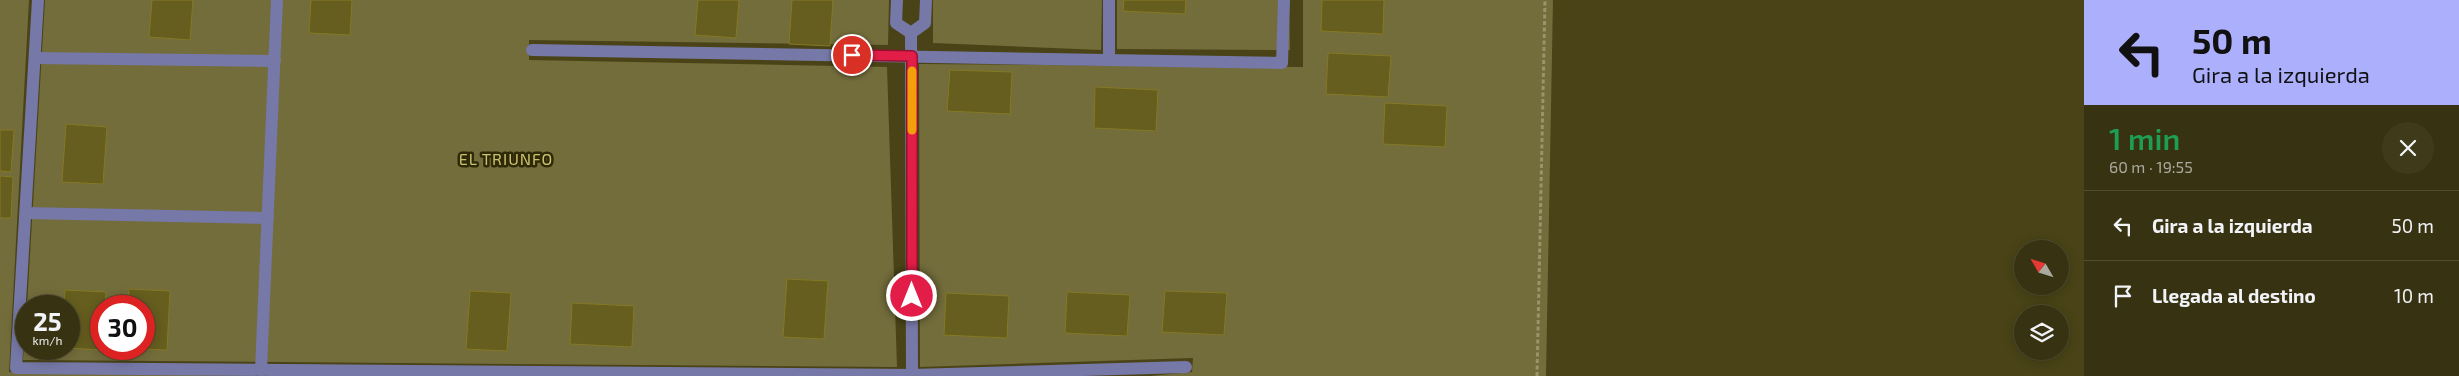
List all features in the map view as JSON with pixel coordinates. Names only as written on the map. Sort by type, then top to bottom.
[{"type":"street","points":[[38,0],[16,368],[912,375],[1186,367]]},
{"type":"street","points":[[261,370],[277,0]]},
{"type":"street","points":[[897,0],[896,23],[911,33]]},
{"type":"street","points":[[911,33],[925,23],[926,0]]},
{"type":"street","points":[[1109,0],[1109,59]]},
{"type":"street","points":[[532,50],[1282,63],[1284,0]]},
{"type":"street","points":[[911,33],[912,375]]},
{"type":"street","points":[[35,58],[275,60]]},
{"type":"street","points":[[26,213],[268,218]]},
{"type":"path","points":[[1537,376],[1544,0]]},
{"type":"shaded area","points":[[0,0],[29,0],[9,372],[263,376],[0,376]]},
{"type":"shaded area","points":[[45,0],[889,0],[888,45],[529,40],[529,60],[887,67],[897,367],[23,360],[80,360],[80,295],[28,295]]},
{"type":"shaded area","points":[[933,0],[1102,0],[1101,50],[933,43]]},
{"type":"shaded area","points":[[1117,0],[1289,0],[1290,50],[1117,49]]},
{"type":"shaded area","points":[[1303,0],[1553,0],[1546,376],[1150,376],[1192,372],[1193,358],[920,367],[919,64],[1303,67]]},
{"type":"building","points":[[152,0],[193,0],[190,40],[149,37]]},
{"type":"building","points":[[311,0],[352,0],[350,35],[309,33]]},
{"type":"building","points":[[698,0],[739,0],[736,38],[695,35]]},
{"type":"building","points":[[792,0],[833,0],[830,46],[789,44]]},
{"type":"building","points":[[1124,0],[1186,0],[1185,14],[1123,11]]},
{"type":"building","points":[[1322,0],[1384,0],[1383,34],[1321,31]]},
{"type":"building","points":[[1328,53],[1391,56],[1388,97],[1326,94]]},
{"type":"building","points":[[950,70],[1012,72],[1010,114],[947,111]]},
{"type":"building","points":[[1095,87],[1158,90],[1156,131],[1094,128]]},
{"type":"building","points":[[1385,103],[1447,106],[1445,147],[1383,144]]},
{"type":"building","points":[[66,124],[107,127],[103,184],[62,182]]},
{"type":"building","points":[[0,130],[14,130],[11,172],[0,171]]},
{"type":"building","points":[[0,176],[13,177],[11,218],[0,218]]},
{"type":"building","points":[[787,279],[828,281],[824,339],[783,337]]},
{"type":"building","points":[[129,289],[170,291],[167,350],[155,350],[155,295],[129,295]]},
{"type":"building","points":[[65,290],[106,292],[106,295],[90,295],[90,349],[80,349],[80,295],[65,295]]},
{"type":"building","points":[[470,291],[511,293],[507,351],[466,349]]},
{"type":"building","points":[[1165,291],[1227,293],[1224,335],[1162,332]]},
{"type":"building","points":[[1067,292],[1130,295],[1127,336],[1065,333]]},
{"type":"building","points":[[946,293],[1009,296],[1007,338],[944,335]]},
{"type":"building","points":[[572,303],[634,306],[632,347],[570,344]]},
{"type":"slow traffic","points":[[912,71],[912,130]]},
{"type":"district","name":"EL TRIUNFO","points":[[506,159]]},
{"type":"route","points":[[852,55],[912,56],[912,296]]}]
